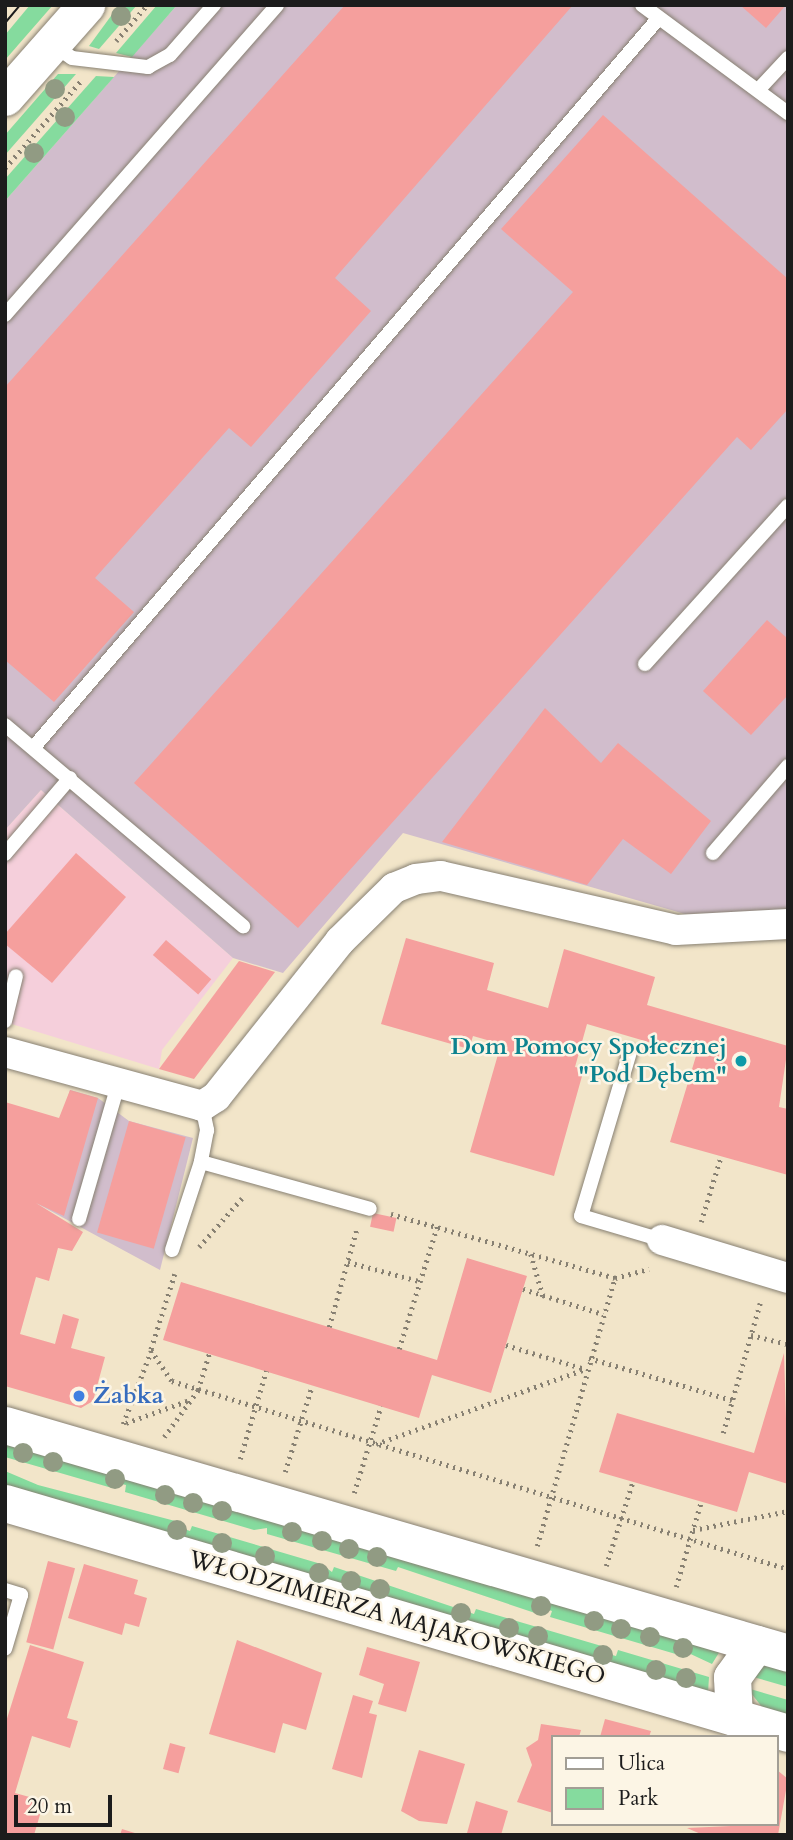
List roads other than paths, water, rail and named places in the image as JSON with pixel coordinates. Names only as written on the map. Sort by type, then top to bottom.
[{"type":"street","points":[[5,97],[86,5]]},
{"type":"street","points":[[5,1052],[117,1088],[202,1106],[216,1097],[340,941],[394,888],[416,879],[441,876],[676,930],[788,924]]},
{"type":"street","points":[[662,1240],[788,1278]]},
{"type":"street","points":[[5,1424],[772,1649]]},
{"type":"street","name":"WŁODZIMIERZA MAJAKOWSKIEGO","points":[[5,1503],[788,1733]]},
{"type":"street","points":[[734,1717],[732,1677],[772,1649]]},
{"type":"lane","points":[[52,44],[65,55],[97,63],[157,64],[214,5]]},
{"type":"lane","points":[[5,315],[277,5]]},
{"type":"lane","points":[[642,5],[658,19],[760,88],[788,113]]},
{"type":"lane","points":[[34,747],[658,19]]},
{"type":"lane","points":[[760,88],[788,58]]},
{"type":"lane","points":[[645,664],[788,506]]},
{"type":"lane","points":[[5,725],[243,926]]},
{"type":"lane","points":[[713,853],[788,766]]},
{"type":"lane","points":[[5,854],[70,778]]},
{"type":"lane","points":[[5,1021],[16,976]]},
{"type":"lane","points":[[630,1052],[581,1216],[662,1240]]},
{"type":"lane","points":[[79,1219],[117,1088]]},
{"type":"lane","points":[[172,1250],[201,1162],[207,1130],[202,1106]]},
{"type":"lane","points":[[201,1162],[366,1210]]},
{"type":"lane","points":[[5,1590],[21,1595],[5,1649]]},
{"type":"tram line","points":[[5,23],[20,5]]},
{"type":"place","name":"Dom Pomocy Społecznej \"Pod Dębem\"","points":[[741,1061]]},
{"type":"place","name":"Żabka","points":[[79,1396]]}]
